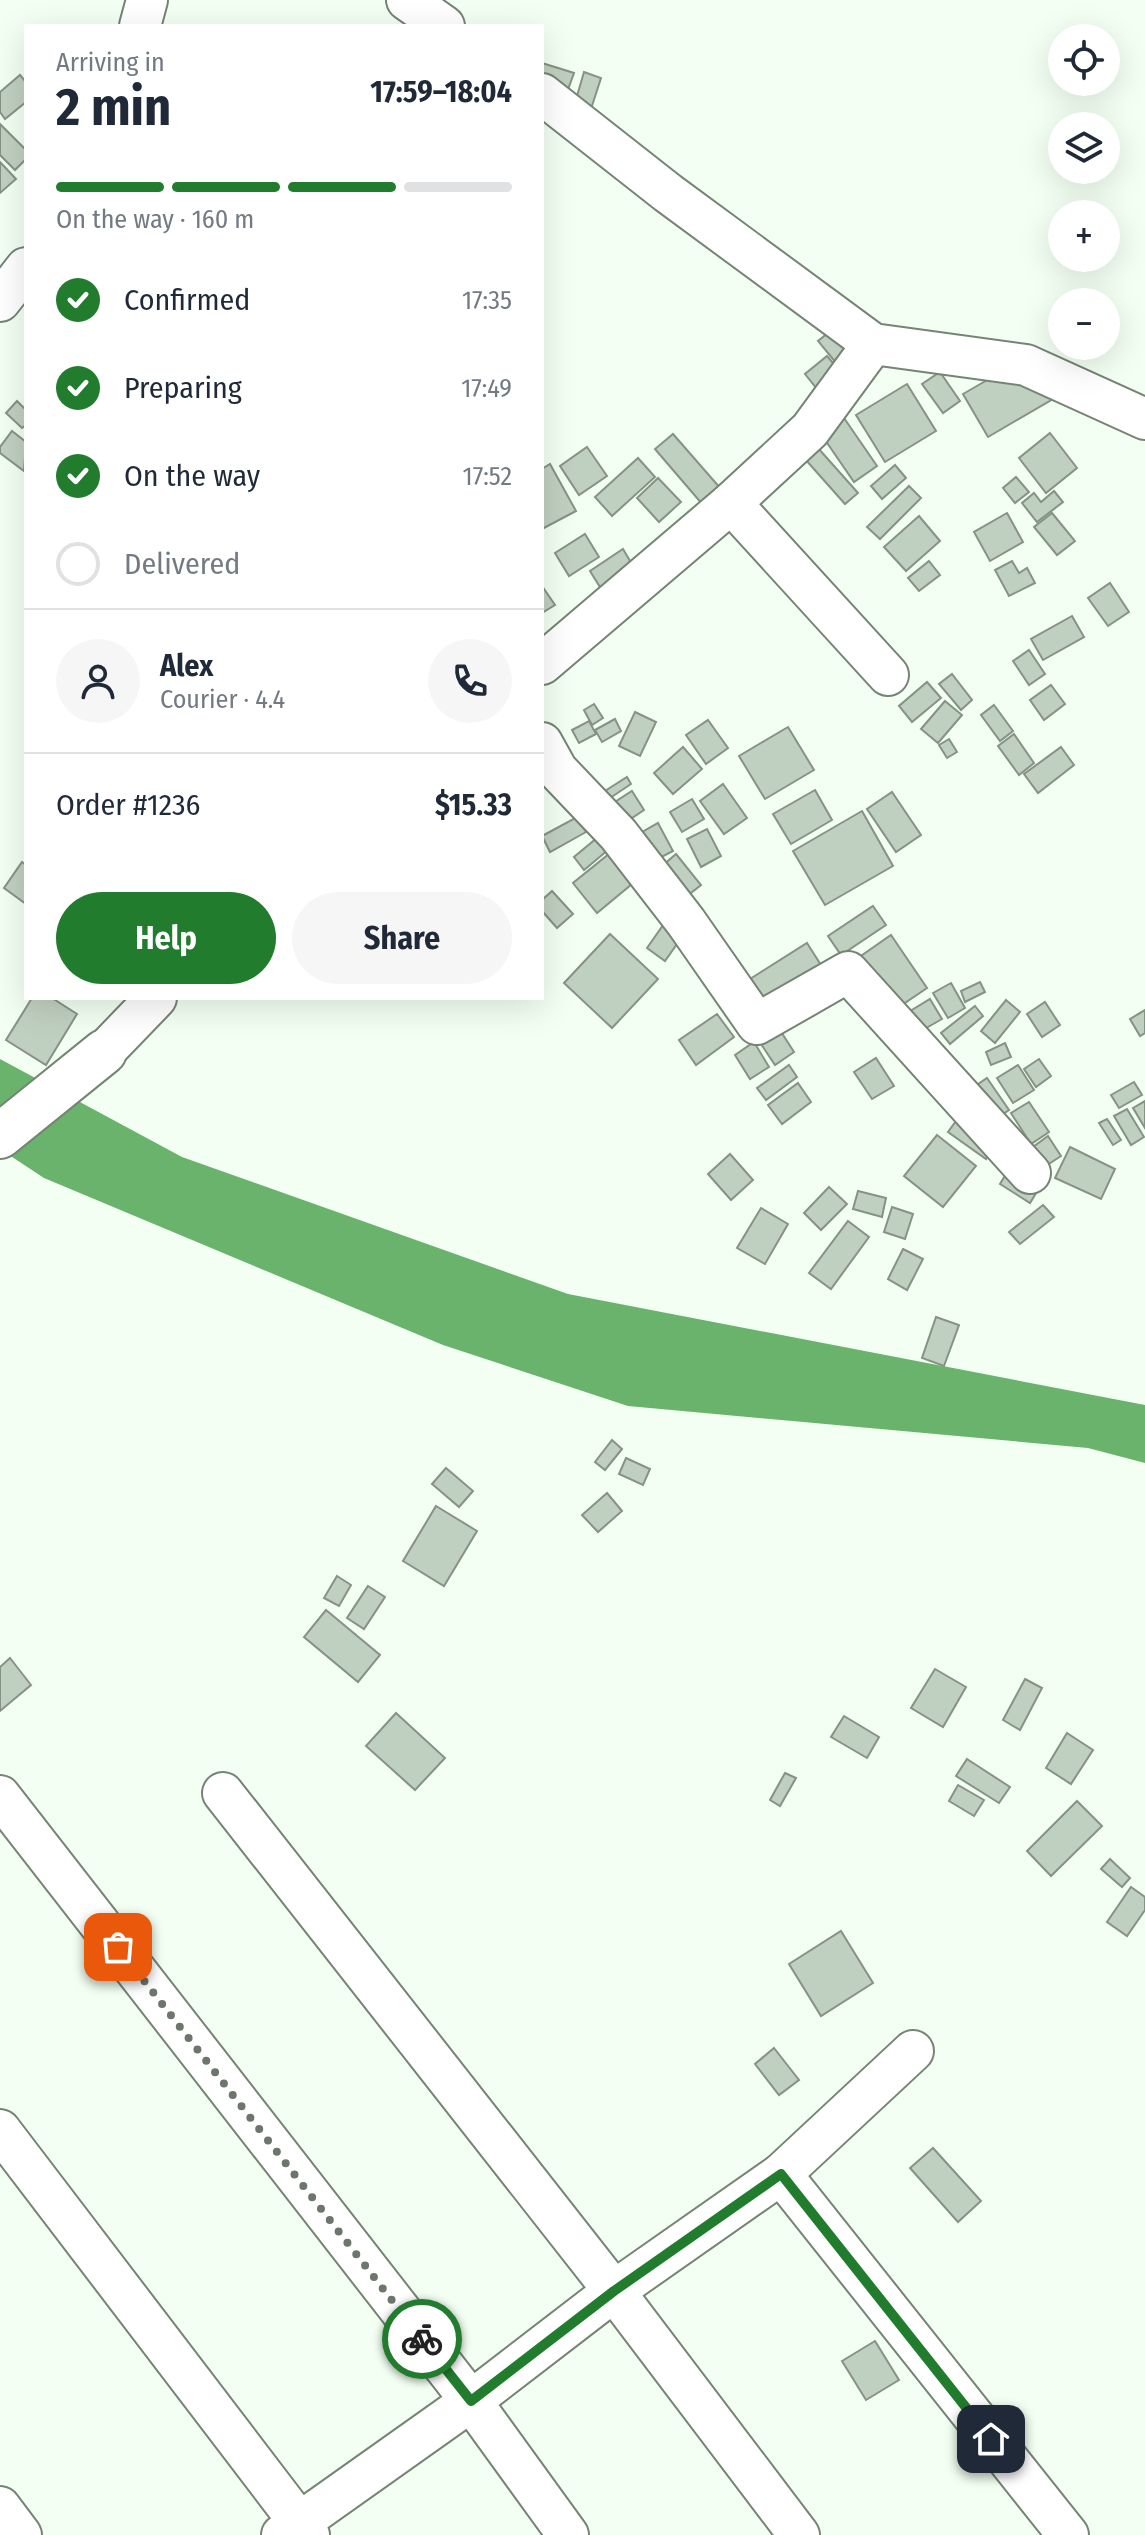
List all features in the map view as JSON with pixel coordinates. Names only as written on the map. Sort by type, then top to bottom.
[{"type":"street","points":[[141,24],[147,0]]},
{"type":"street","points":[[407,0],[441,24]]},
{"type":"street","points":[[544,96],[668,193],[873,344],[1026,365],[1145,419]]},
{"type":"street","points":[[0,301],[24,271]]},
{"type":"street","points":[[544,662],[731,503],[810,430],[873,344]]},
{"type":"street","points":[[731,503],[888,675]]},
{"type":"street","points":[[544,747],[557,770],[618,834],[686,922],[757,1024],[848,972],[1030,1173]]},
{"type":"street","points":[[0,1136],[104,1052],[154,1000]]},
{"type":"street","points":[[223,1793],[614,2291],[799,2535]]},
{"type":"street","points":[[0,1796],[471,2401],[568,2535]]},
{"type":"street","points":[[0,2130],[296,2531],[614,2291],[781,2174],[913,2051]]},
{"type":"street","points":[[781,2174],[1068,2535]]},
{"type":"street","points":[[0,2507],[21,2535]]},
{"type":"shaded area","points":[[0,1059],[182,1157],[568,1294],[1145,1405],[1145,1463],[1088,1448],[628,1406],[443,1345],[44,1178],[0,1149]]},
{"type":"building","points":[[544,64],[574,73],[566,95],[544,88]]},
{"type":"building","points":[[584,72],[601,78],[588,118],[572,113]]},
{"type":"building","points":[[20,75],[24,80],[24,104],[5,119],[0,112],[0,92]]},
{"type":"building","points":[[0,124],[24,148],[24,161],[15,170],[0,155]]},
{"type":"building","points":[[0,162],[16,179],[0,193]]},
{"type":"building","points":[[837,326],[855,349],[837,364],[818,341]]},
{"type":"building","points":[[827,356],[840,371],[817,389],[805,374]]},
{"type":"building","points":[[1015,364],[1053,399],[988,437],[963,394]]},
{"type":"building","points":[[940,372],[960,401],[943,413],[922,384]]},
{"type":"building","points":[[907,384],[936,431],[885,462],[856,415]]},
{"type":"building","points":[[17,401],[24,408],[24,426],[22,428],[6,413]]},
{"type":"building","points":[[844,418],[877,466],[854,482],[821,434]]},
{"type":"building","points":[[12,431],[24,440],[24,471],[0,453],[0,447]]},
{"type":"building","points":[[1050,433],[1077,468],[1046,493],[1019,458]]},
{"type":"building","points":[[673,434],[721,489],[703,505],[655,449]]},
{"type":"building","points":[[587,447],[607,476],[579,495],[560,466]]},
{"type":"building","points":[[818,448],[858,493],[845,504],[805,459]]},
{"type":"building","points":[[638,458],[655,477],[612,516],[595,497]]},
{"type":"building","points":[[550,464],[576,511],[544,528],[544,468]]},
{"type":"building","points":[[895,465],[906,478],[882,499],[871,486]]},
{"type":"building","points":[[1016,477],[1029,492],[1015,503],[1003,488]]},
{"type":"building","points":[[658,478],[681,502],[659,522],[637,498]]},
{"type":"building","points":[[909,486],[921,498],[880,539],[867,527]]},
{"type":"building","points":[[1054,491],[1063,502],[1037,522],[1022,503],[1034,493],[1041,502]]},
{"type":"building","points":[[1007,513],[1023,542],[990,561],[974,532]]},
{"type":"building","points":[[1052,513],[1075,541],[1057,555],[1034,527]]},
{"type":"building","points":[[919,516],[940,541],[906,571],[884,547]]},
{"type":"building","points":[[585,534],[599,557],[569,576],[555,553]]},
{"type":"building","points":[[623,549],[633,566],[600,587],[590,571]]},
{"type":"building","points":[[929,561],[940,575],[919,591],[908,578]]},
{"type":"building","points":[[1012,561],[1019,573],[1027,568],[1035,583],[1009,596],[995,570]]},
{"type":"building","points":[[1110,583],[1129,612],[1108,626],[1088,598]]},
{"type":"building","points":[[544,589],[555,605],[544,612]]},
{"type":"building","points":[[1072,616],[1084,637],[1043,660],[1031,639]]},
{"type":"building","points":[[1029,650],[1045,674],[1029,685],[1013,661]]},
{"type":"building","points":[[952,674],[972,700],[961,710],[939,684]]},
{"type":"building","points":[[927,682],[941,698],[912,722],[899,706]]},
{"type":"building","points":[[1051,685],[1065,704],[1044,720],[1030,700]]},
{"type":"building","points":[[945,701],[962,715],[938,743],[921,729]]},
{"type":"building","points":[[594,704],[603,718],[592,725],[584,710]]},
{"type":"building","points":[[994,705],[1013,731],[1000,741],[981,715]]},
{"type":"building","points":[[635,712],[656,722],[640,756],[619,746]]},
{"type":"building","points":[[615,719],[621,731],[602,742],[595,730]]},
{"type":"building","points":[[708,720],[728,748],[706,764],[686,735]]},
{"type":"building","points":[[589,721],[596,734],[579,743],[572,730]]},
{"type":"building","points":[[788,727],[814,770],[765,799],[739,756]]},
{"type":"building","points":[[1014,734],[1034,763],[1019,775],[998,746]]},
{"type":"building","points":[[949,739],[957,752],[947,758],[939,745]]},
{"type":"building","points":[[683,747],[702,769],[673,794],[654,773]]},
{"type":"building","points":[[1061,747],[1074,765],[1038,793],[1024,774]]},
{"type":"building","points":[[627,777],[631,784],[610,798],[605,791]]},
{"type":"building","points":[[723,784],[747,818],[724,834],[700,801]]},
{"type":"building","points":[[815,790],[832,820],[791,844],[773,814]]},
{"type":"building","points":[[632,791],[644,810],[620,826],[607,807]]},
{"type":"building","points":[[892,792],[921,835],[896,852],[867,809]]},
{"type":"building","points":[[692,799],[704,819],[682,832],[670,812]]},
{"type":"building","points":[[862,811],[893,866],[825,905],[793,851]]},
{"type":"building","points":[[577,817],[586,832],[550,852],[544,835]]},
{"type":"building","points":[[658,823],[673,851],[652,862],[637,835]]},
{"type":"building","points":[[707,829],[721,856],[701,867],[687,839]]},
{"type":"building","points":[[603,833],[614,845],[584,870],[574,857]]},
{"type":"building","points":[[620,845],[644,874],[597,913],[573,883]]},
{"type":"building","points":[[676,854],[701,885],[678,903],[654,873]]},
{"type":"building","points":[[22,862],[24,864],[24,903],[4,888]]},
{"type":"building","points":[[552,891],[573,914],[557,928],[544,913],[544,898]]},
{"type":"building","points":[[873,906],[886,925],[841,955],[828,936]]},
{"type":"building","points":[[666,921],[684,934],[665,961],[647,948]]},
{"type":"building","points":[[610,934],[658,979],[612,1028],[564,983]]},
{"type":"building","points":[[891,935],[927,988],[893,1011],[858,958]]},
{"type":"building","points":[[807,943],[826,973],[769,1009],[750,979]]},
{"type":"building","points":[[980,982],[985,992],[965,1002],[961,991]]},
{"type":"building","points":[[951,983],[965,1008],[948,1018],[933,993]]},
{"type":"building","points":[[930,999],[942,1019],[914,1035],[902,1016]]},
{"type":"building","points":[[31,1000],[55,1000],[77,1014],[46,1065],[6,1040]]},
{"type":"building","points":[[1006,1000],[1020,1012],[995,1043],[981,1031]]},
{"type":"building","points":[[1045,1002],[1060,1025],[1042,1037],[1027,1014]]},
{"type":"building","points":[[975,1006],[983,1016],[950,1044],[941,1033]]},
{"type":"building","points":[[1145,1010],[1145,1033],[1140,1036],[1130,1019]]},
{"type":"building","points":[[717,1014],[734,1037],[696,1065],[679,1040]]},
{"type":"building","points":[[778,1027],[794,1052],[775,1065],[759,1041]]},
{"type":"building","points":[[754,1042],[769,1067],[750,1079],[735,1055]]},
{"type":"building","points":[[1005,1043],[1011,1057],[991,1065],[986,1052]]},
{"type":"building","points":[[876,1058],[894,1086],[872,1099],[854,1072]]},
{"type":"building","points":[[1039,1059],[1051,1076],[1036,1087],[1024,1069]]},
{"type":"building","points":[[789,1065],[797,1077],[766,1100],[757,1088]]},
{"type":"building","points":[[1018,1065],[1034,1090],[1013,1103],[997,1078]]},
{"type":"building","points":[[987,1078],[1009,1110],[996,1119],[974,1087]]},
{"type":"building","points":[[1134,1082],[1142,1095],[1119,1108],[1111,1095]]},
{"type":"building","points":[[798,1083],[811,1102],[782,1124],[768,1105]]},
{"type":"building","points":[[1145,1101],[1145,1128],[1133,1108]]},
{"type":"building","points":[[1029,1102],[1049,1132],[1031,1144],[1011,1113]]},
{"type":"building","points":[[1127,1109],[1144,1137],[1131,1145],[1114,1116]]},
{"type":"building","points":[[959,1117],[996,1144],[986,1159],[948,1132]]},
{"type":"building","points":[[1107,1119],[1121,1140],[1113,1145],[1099,1123]]},
{"type":"building","points":[[937,1135],[976,1166],[943,1207],[904,1176]]},
{"type":"building","points":[[1048,1136],[1061,1156],[1035,1173],[1022,1155]]},
{"type":"building","points":[[1070,1147],[1115,1169],[1101,1199],[1055,1178]]},
{"type":"building","points":[[730,1154],[753,1180],[731,1200],[708,1174]]},
{"type":"building","points":[[1011,1166],[1041,1185],[1030,1203],[1000,1184]]},
{"type":"building","points":[[829,1187],[847,1204],[821,1230],[804,1213]]},
{"type":"building","points":[[858,1191],[886,1198],[882,1217],[853,1209]]},
{"type":"building","points":[[1043,1205],[1054,1217],[1020,1244],[1009,1232]]},
{"type":"building","points":[[892,1207],[913,1214],[905,1239],[884,1232]]},
{"type":"building","points":[[761,1208],[788,1224],[765,1264],[737,1248]]},
{"type":"building","points":[[848,1221],[869,1237],[831,1289],[809,1273]]},
{"type":"building","points":[[903,1249],[923,1259],[907,1290],[888,1279]]},
{"type":"building","points":[[936,1317],[959,1325],[944,1366],[922,1358]]},
{"type":"building","points":[[612,1440],[622,1449],[605,1470],[595,1462]]},
{"type":"building","points":[[626,1458],[650,1469],[643,1485],[619,1474]]},
{"type":"building","points":[[446,1468],[473,1491],[459,1507],[432,1484]]},
{"type":"building","points":[[607,1493],[622,1511],[598,1532],[582,1515]]},
{"type":"building","points":[[436,1506],[477,1531],[444,1586],[403,1561]]},
{"type":"building","points":[[337,1576],[351,1585],[339,1606],[324,1598]]},
{"type":"building","points":[[368,1586],[385,1597],[364,1629],[347,1618]]},
{"type":"building","points":[[326,1610],[380,1655],[358,1682],[304,1637]]},
{"type":"building","points":[[10,1658],[31,1685],[0,1711],[0,1667]]},
{"type":"building","points":[[935,1669],[966,1687],[943,1727],[911,1708]]},
{"type":"building","points":[[1025,1679],[1042,1688],[1020,1730],[1003,1720]]},
{"type":"building","points":[[396,1713],[445,1758],[415,1790],[366,1746]]},
{"type":"building","points":[[844,1716],[879,1737],[867,1758],[831,1737]]},
{"type":"building","points":[[1067,1733],[1093,1750],[1071,1784],[1046,1768]]},
{"type":"building","points":[[967,1759],[1010,1787],[999,1803],[956,1776]]},
{"type":"building","points":[[785,1773],[796,1778],[780,1806],[770,1800]]},
{"type":"building","points":[[958,1785],[984,1800],[974,1816],[949,1801]]},
{"type":"building","points":[[1077,1801],[1102,1826],[1051,1876],[1027,1851]]},
{"type":"building","points":[[1110,1859],[1130,1878],[1122,1887],[1101,1869]]},
{"type":"building","points":[[1131,1887],[1145,1897],[1145,1910],[1127,1936],[1107,1922]]},
{"type":"building","points":[[841,1931],[873,1983],[821,2016],[789,1964]]},
{"type":"building","points":[[774,2048],[799,2080],[779,2095],[755,2064]]},
{"type":"building","points":[[933,2148],[981,2201],[958,2222],[910,2168]]},
{"type":"building","points":[[875,2341],[899,2380],[866,2400],[842,2361]]},
{"type":"way so far","points":[[118,1947],[422,2339]]},
{"type":"route","points":[[422,2339],[471,2401],[614,2291],[781,2174],[991,2439]]}]
